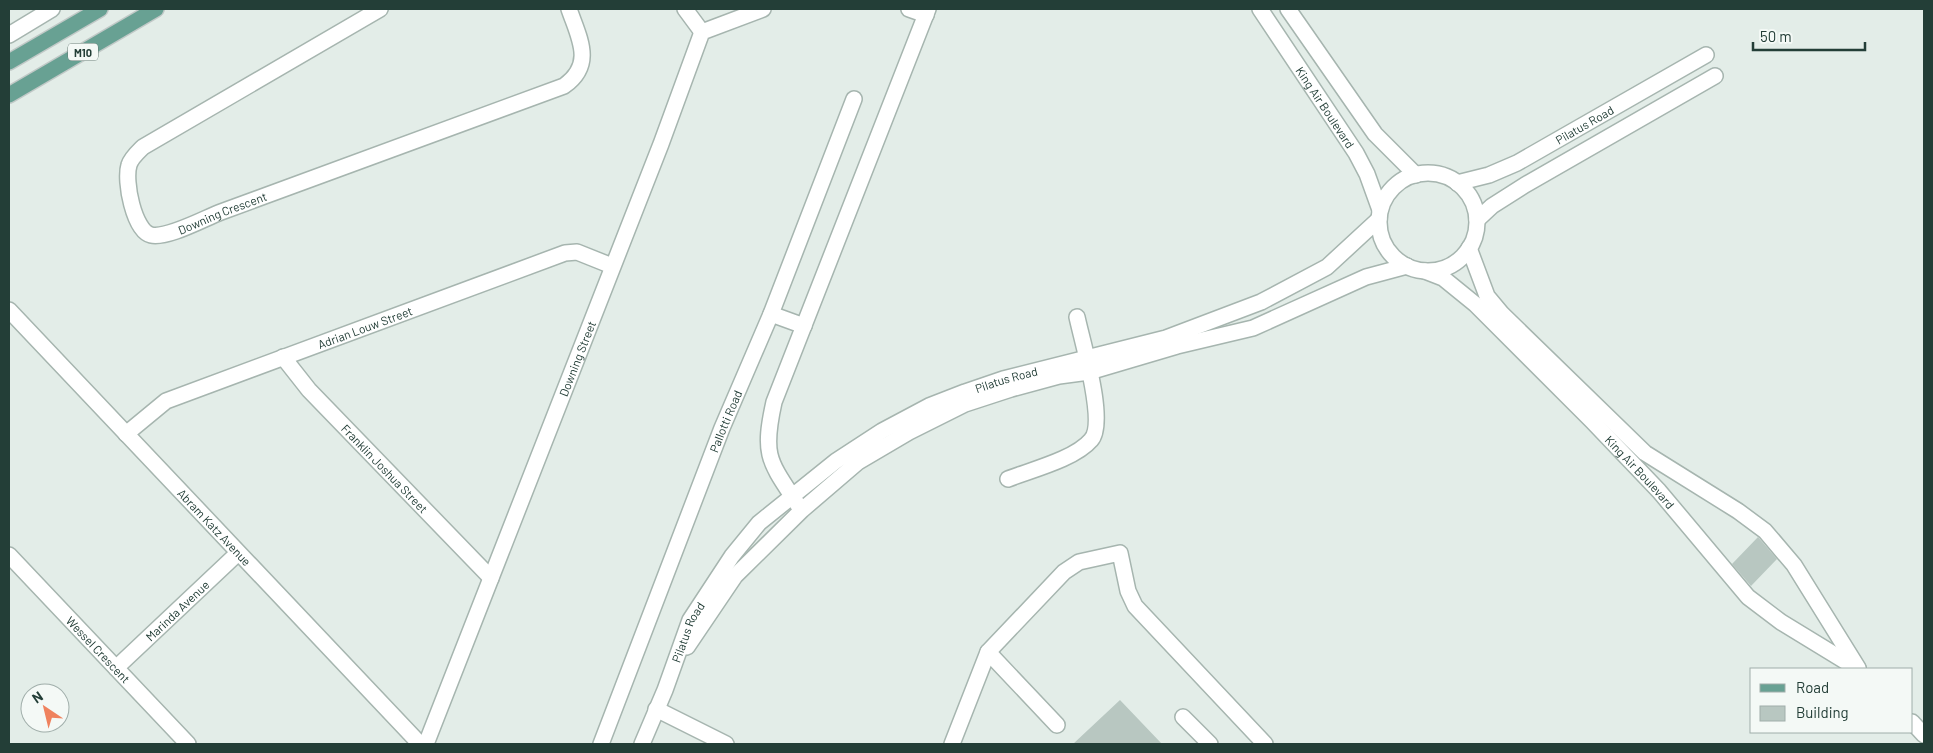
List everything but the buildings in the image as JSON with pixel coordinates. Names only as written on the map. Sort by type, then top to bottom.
[{"type":"main road","name":"M10","points":[[9,62],[100,9]]},
{"type":"main road","name":"M10","points":[[9,95],[156,9]]},
{"type":"street","points":[[9,35],[52,9]]},
{"type":"street","name":"Downing Crescent","points":[[380,9],[143,147],[129,166],[128,179],[137,222],[144,232],[159,236],[564,86],[578,74],[583,63],[581,44],[569,9]]},
{"type":"street","points":[[685,9],[702,32],[763,9]]},
{"type":"street","points":[[802,510],[777,475],[771,461],[768,428],[774,402],[927,12],[909,9]]},
{"type":"street","name":"King Air Boulevard","points":[[1260,9],[1356,152],[1367,174],[1379,215]]},
{"type":"street","name":"King Air Boulevard","points":[[1288,9],[1376,134],[1416,174]]},
{"type":"street","name":"Downing Street","points":[[426,744],[661,144],[702,32]]},
{"type":"street","name":"Pilatus Road","points":[[1457,183],[1489,175],[1517,163],[1706,55]]},
{"type":"street","name":"Pilatus Road","points":[[1477,220],[1492,206],[1525,185],[1715,76]]},
{"type":"street","name":"Pallotti Road","points":[[601,744],[722,428],[770,314],[854,99]]},
{"type":"street","points":[[1431,173],[1445,176],[1457,183],[1468,193],[1474,206],[1477,220],[1475,235],[1469,248],[1459,259],[1443,269],[1425,271],[1407,266],[1388,251],[1382,240],[1379,215],[1384,200],[1406,178],[1416,174],[1431,173]]},
{"type":"street","name":"Pilatus Road","points":[[676,663],[735,576],[802,510],[858,462],[909,432],[965,404],[1059,376],[1261,302],[1327,267],[1379,215]]},
{"type":"street","name":"King Air Boulevard","points":[[1469,248],[1487,296],[1615,426],[1645,453],[1738,511],[1765,531],[1779,546],[1821,606],[1857,668]]},
{"type":"street","name":"Adrian Louw Street","points":[[126,434],[166,401],[565,253],[577,252],[612,266]]},
{"type":"street","name":"Pilatus Road","points":[[676,663],[690,620],[732,556],[759,523],[836,461],[882,431],[929,406],[1004,379],[1087,365],[1252,328],[1366,278],[1407,266]]},
{"type":"street","name":"King Air Boulevard","points":[[1425,271],[1443,278],[1475,304],[1592,421],[1659,491],[1748,597],[1781,622],[1856,668]]},
{"type":"street","name":"Abram Katz Avenue","points":[[9,310],[420,744]]},
{"type":"street","points":[[770,314],[804,326]]},
{"type":"street","points":[[1008,479],[1078,451],[1092,440],[1097,429],[1098,420],[1077,317]]},
{"type":"street","name":"Franklin Joshua Street","points":[[283,357],[310,390],[491,578]]},
{"type":"street","name":"Marinda Avenue","points":[[116,668],[238,552]]},
{"type":"street","points":[[952,744],[988,652],[1064,572],[1087,560],[1120,553],[1128,591],[1135,606],[1264,744]]},
{"type":"street","name":"Wessel Crescent","points":[[9,555],[188,744]]},
{"type":"street","points":[[988,652],[1057,726]]},
{"type":"street","points":[[642,744],[676,663]]},
{"type":"street","points":[[656,709],[726,744]]},
{"type":"street","points":[[1183,717],[1210,744]]},
{"type":"street","points":[[1913,723],[1924,735]]}]
